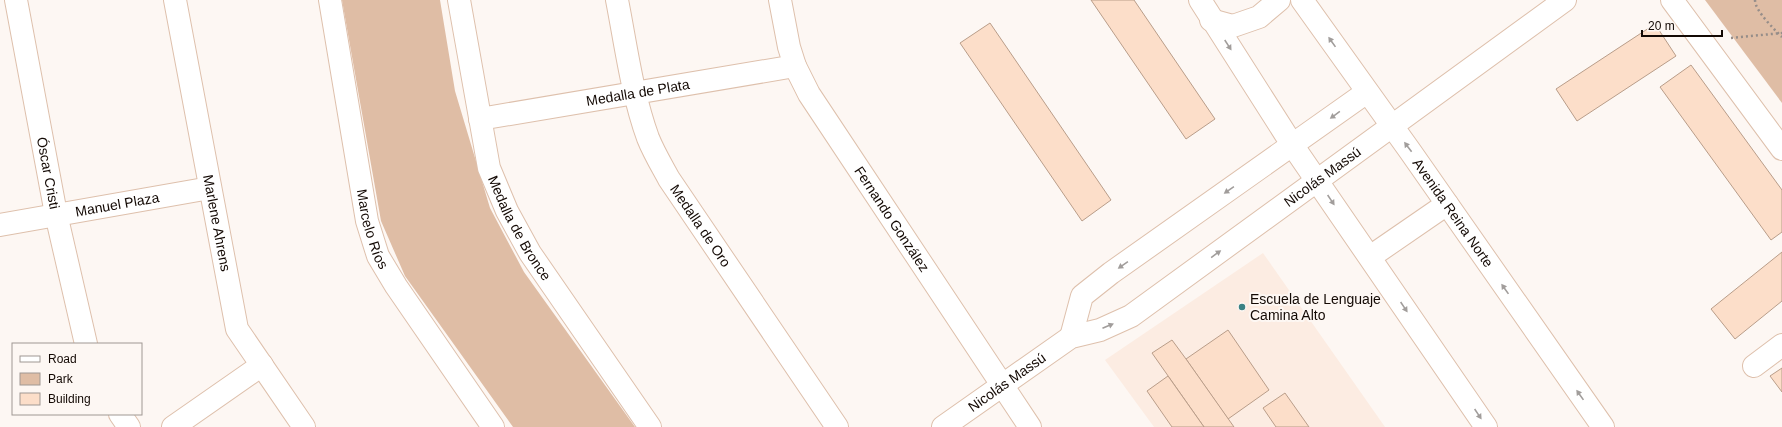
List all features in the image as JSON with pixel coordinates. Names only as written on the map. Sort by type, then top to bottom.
[{"type":"street","name":"Óscar Cristi","points":[[16,0],[56,214],[86,343]]},
{"type":"street","name":"Marlene Ahrens","points":[[175,0],[237,329],[304,427]]},
{"type":"street","name":"Marcelo Ríos","points":[[330,0],[367,221],[378,256],[396,286],[493,427]]},
{"type":"street","name":"Medalla de Bronce","points":[[459,0],[490,168],[507,211],[530,253],[650,427]]},
{"type":"street","name":"Medalla de Oro","points":[[617,0],[635,93],[648,138],[669,179],[838,427]]},
{"type":"street","name":"Fernando González","points":[[780,0],[789,47],[795,66],[813,101],[1001,386],[1030,427]]},
{"type":"street","points":[[1200,0],[1211,20],[1293,146],[1318,180],[1486,427]]},
{"type":"street","points":[[1211,20],[1233,26],[1259,17],[1279,0]]},
{"type":"street","name":"Avenida Reina Norte","points":[[1302,0],[1603,427]]},
{"type":"street","name":"Nicolás Massú","points":[[943,427],[1071,337],[1100,330],[1131,316],[1565,0]]},
{"type":"street","points":[[1672,0],[1782,149]]},
{"type":"street","name":"Medalla de Plata","points":[[480,119],[795,66]]},
{"type":"street","points":[[1071,337],[1082,296],[1111,273],[1293,146],[1367,92]]},
{"type":"street","name":"Manuel Plaza","points":[[0,225],[210,188]]},
{"type":"street","points":[[1370,257],[1447,204]]},
{"type":"street","points":[[1754,366],[1782,344]]},
{"type":"street","points":[[174,427],[262,365]]},
{"type":"street","points":[[121,415],[129,427]]},
{"type":"path","points":[[1755,0],[1759,11],[1782,37]]},
{"type":"path","points":[[1702,41],[1780,33]]},
{"type":"shaded area","name":"Escuela de Lenguaje Camina Alto","points":[[1263,253],[1385,427],[1154,427],[1105,360]]},
{"type":"green space","points":[[342,0],[440,0],[455,91],[490,208],[524,272],[635,427],[513,427],[405,276],[381,221]]},
{"type":"green space","points":[[1705,0],[1782,0],[1782,103]]},
{"type":"building","points":[[1091,0],[1134,0],[1215,119],[1186,139]]},
{"type":"building","points":[[990,23],[1111,200],[1082,221],[960,43]]},
{"type":"building","points":[[1655,24],[1676,56],[1577,121],[1556,89]]},
{"type":"building","points":[[1691,65],[1782,190],[1782,232],[1771,240],[1660,87]]},
{"type":"building","points":[[1782,252],[1782,301],[1735,339],[1711,309]]},
{"type":"building","points":[[1228,330],[1269,390],[1228,419],[1186,359]]},
{"type":"building","points":[[1172,340],[1234,427],[1204,427],[1152,353]]},
{"type":"building","points":[[1782,368],[1782,392],[1770,376]]},
{"type":"building","points":[[1168,376],[1204,427],[1172,427],[1147,391]]},
{"type":"building","points":[[1285,393],[1309,427],[1276,427],[1263,408]]},
{"type":"place","name":"Escuela de Lenguaje Camina Alto","points":[[1242,307]]}]
